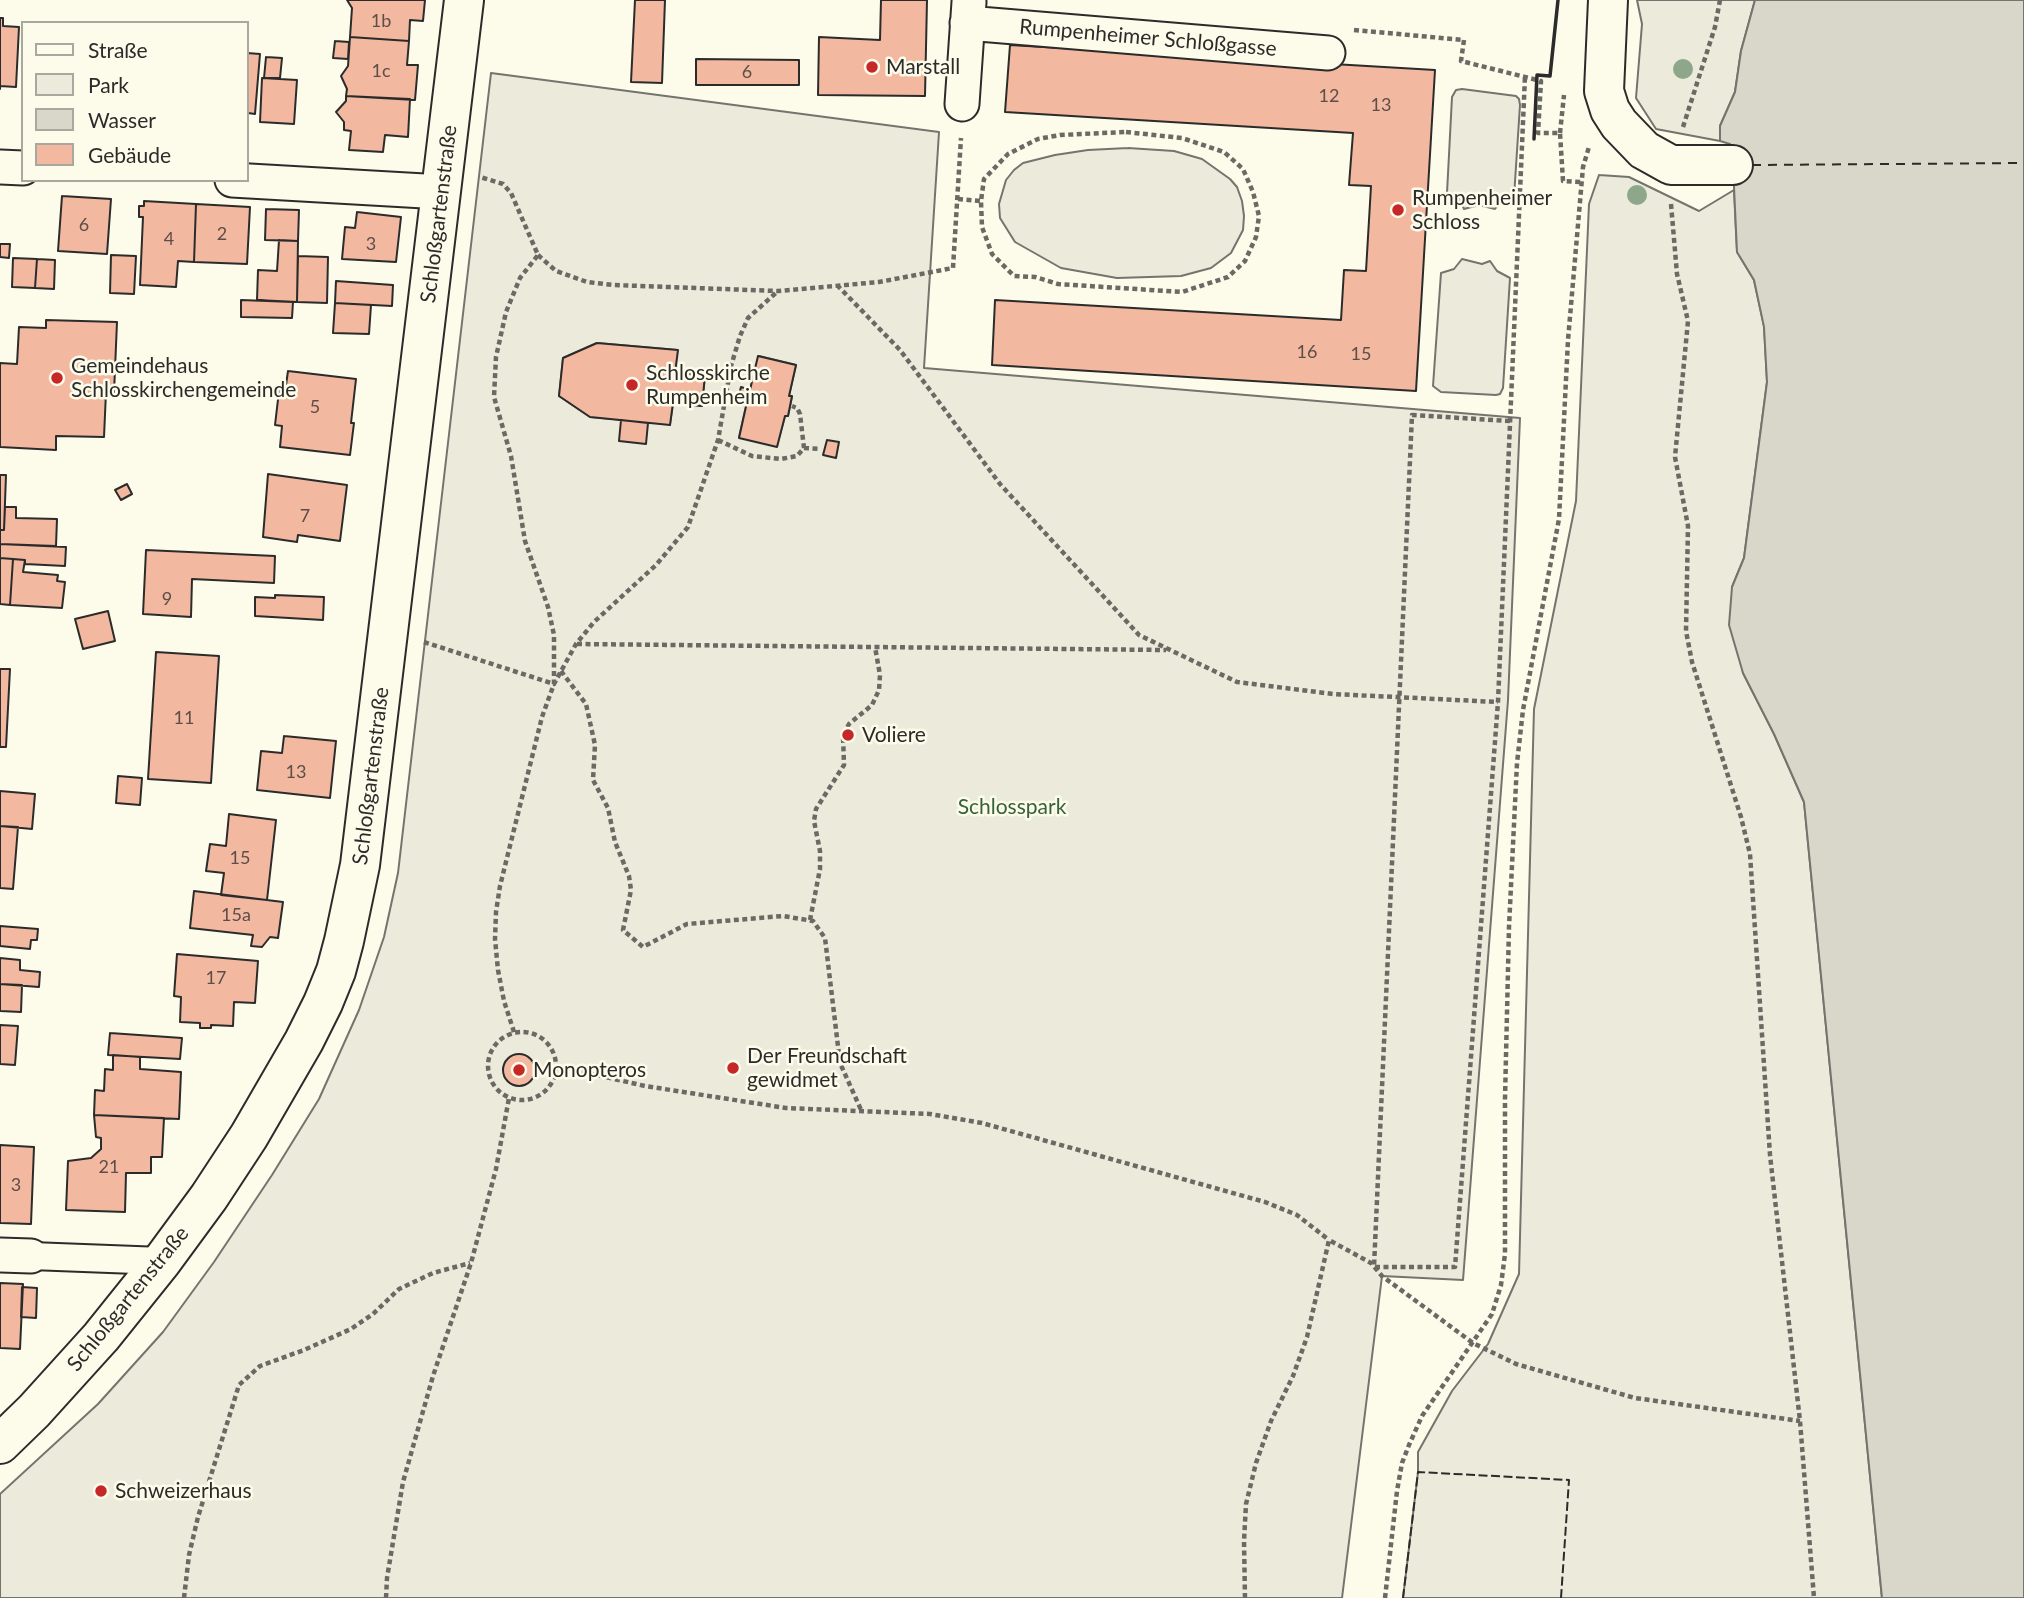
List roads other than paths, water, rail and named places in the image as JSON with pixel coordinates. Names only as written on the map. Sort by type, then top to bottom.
[{"type":"street","name":"Schloßgartenstraße","points":[[0,1444],[101,1338],[209,1197],[263,1113],[304,1041],[336,971],[360,865],[464,0]]},
{"type":"street","points":[[1608,0],[1604,91],[1610,110],[1628,136],[1644,150],[1671,165],[1733,165]]},
{"type":"street","points":[[962,104],[968,11]]},
{"type":"street","name":"Rumpenheimer Schloßgasse","points":[[968,11],[1328,53]]},
{"type":"street","points":[[0,167],[21,168]]},
{"type":"street","points":[[248,180],[443,181]]},
{"type":"street","points":[[15,1256],[162,1261]]},
{"type":"water","points":[[1755,0],[2024,0],[2024,1598],[1882,1598],[1804,802],[1743,673],[1729,625],[1732,587],[1744,558],[1767,382],[1764,327],[1754,280],[1737,252],[1733,165],[1730,144],[1720,141],[1720,126],[1735,92],[1741,51]]},
{"type":"place","name":"Marstall","points":[[872,67]]},
{"type":"place","name":"Rumpenheimer Schloss","points":[[1398,210]]},
{"type":"place","name":"Gemeindehaus Schlosskirchengemeinde","points":[[57,378]]},
{"type":"place","name":"Schlosskirche Rumpenheim","points":[[632,385]]},
{"type":"place","name":"Voliere","points":[[848,735]]},
{"type":"place","name":"Der Freundschaft gewidmet","points":[[733,1068]]},
{"type":"place","name":"Monopteros","points":[[519,1070]]},
{"type":"place","name":"Schweizerhaus","points":[[101,1491]]},
{"type":"park label","name":"Schlosspark","points":[[1012,807]]}]
